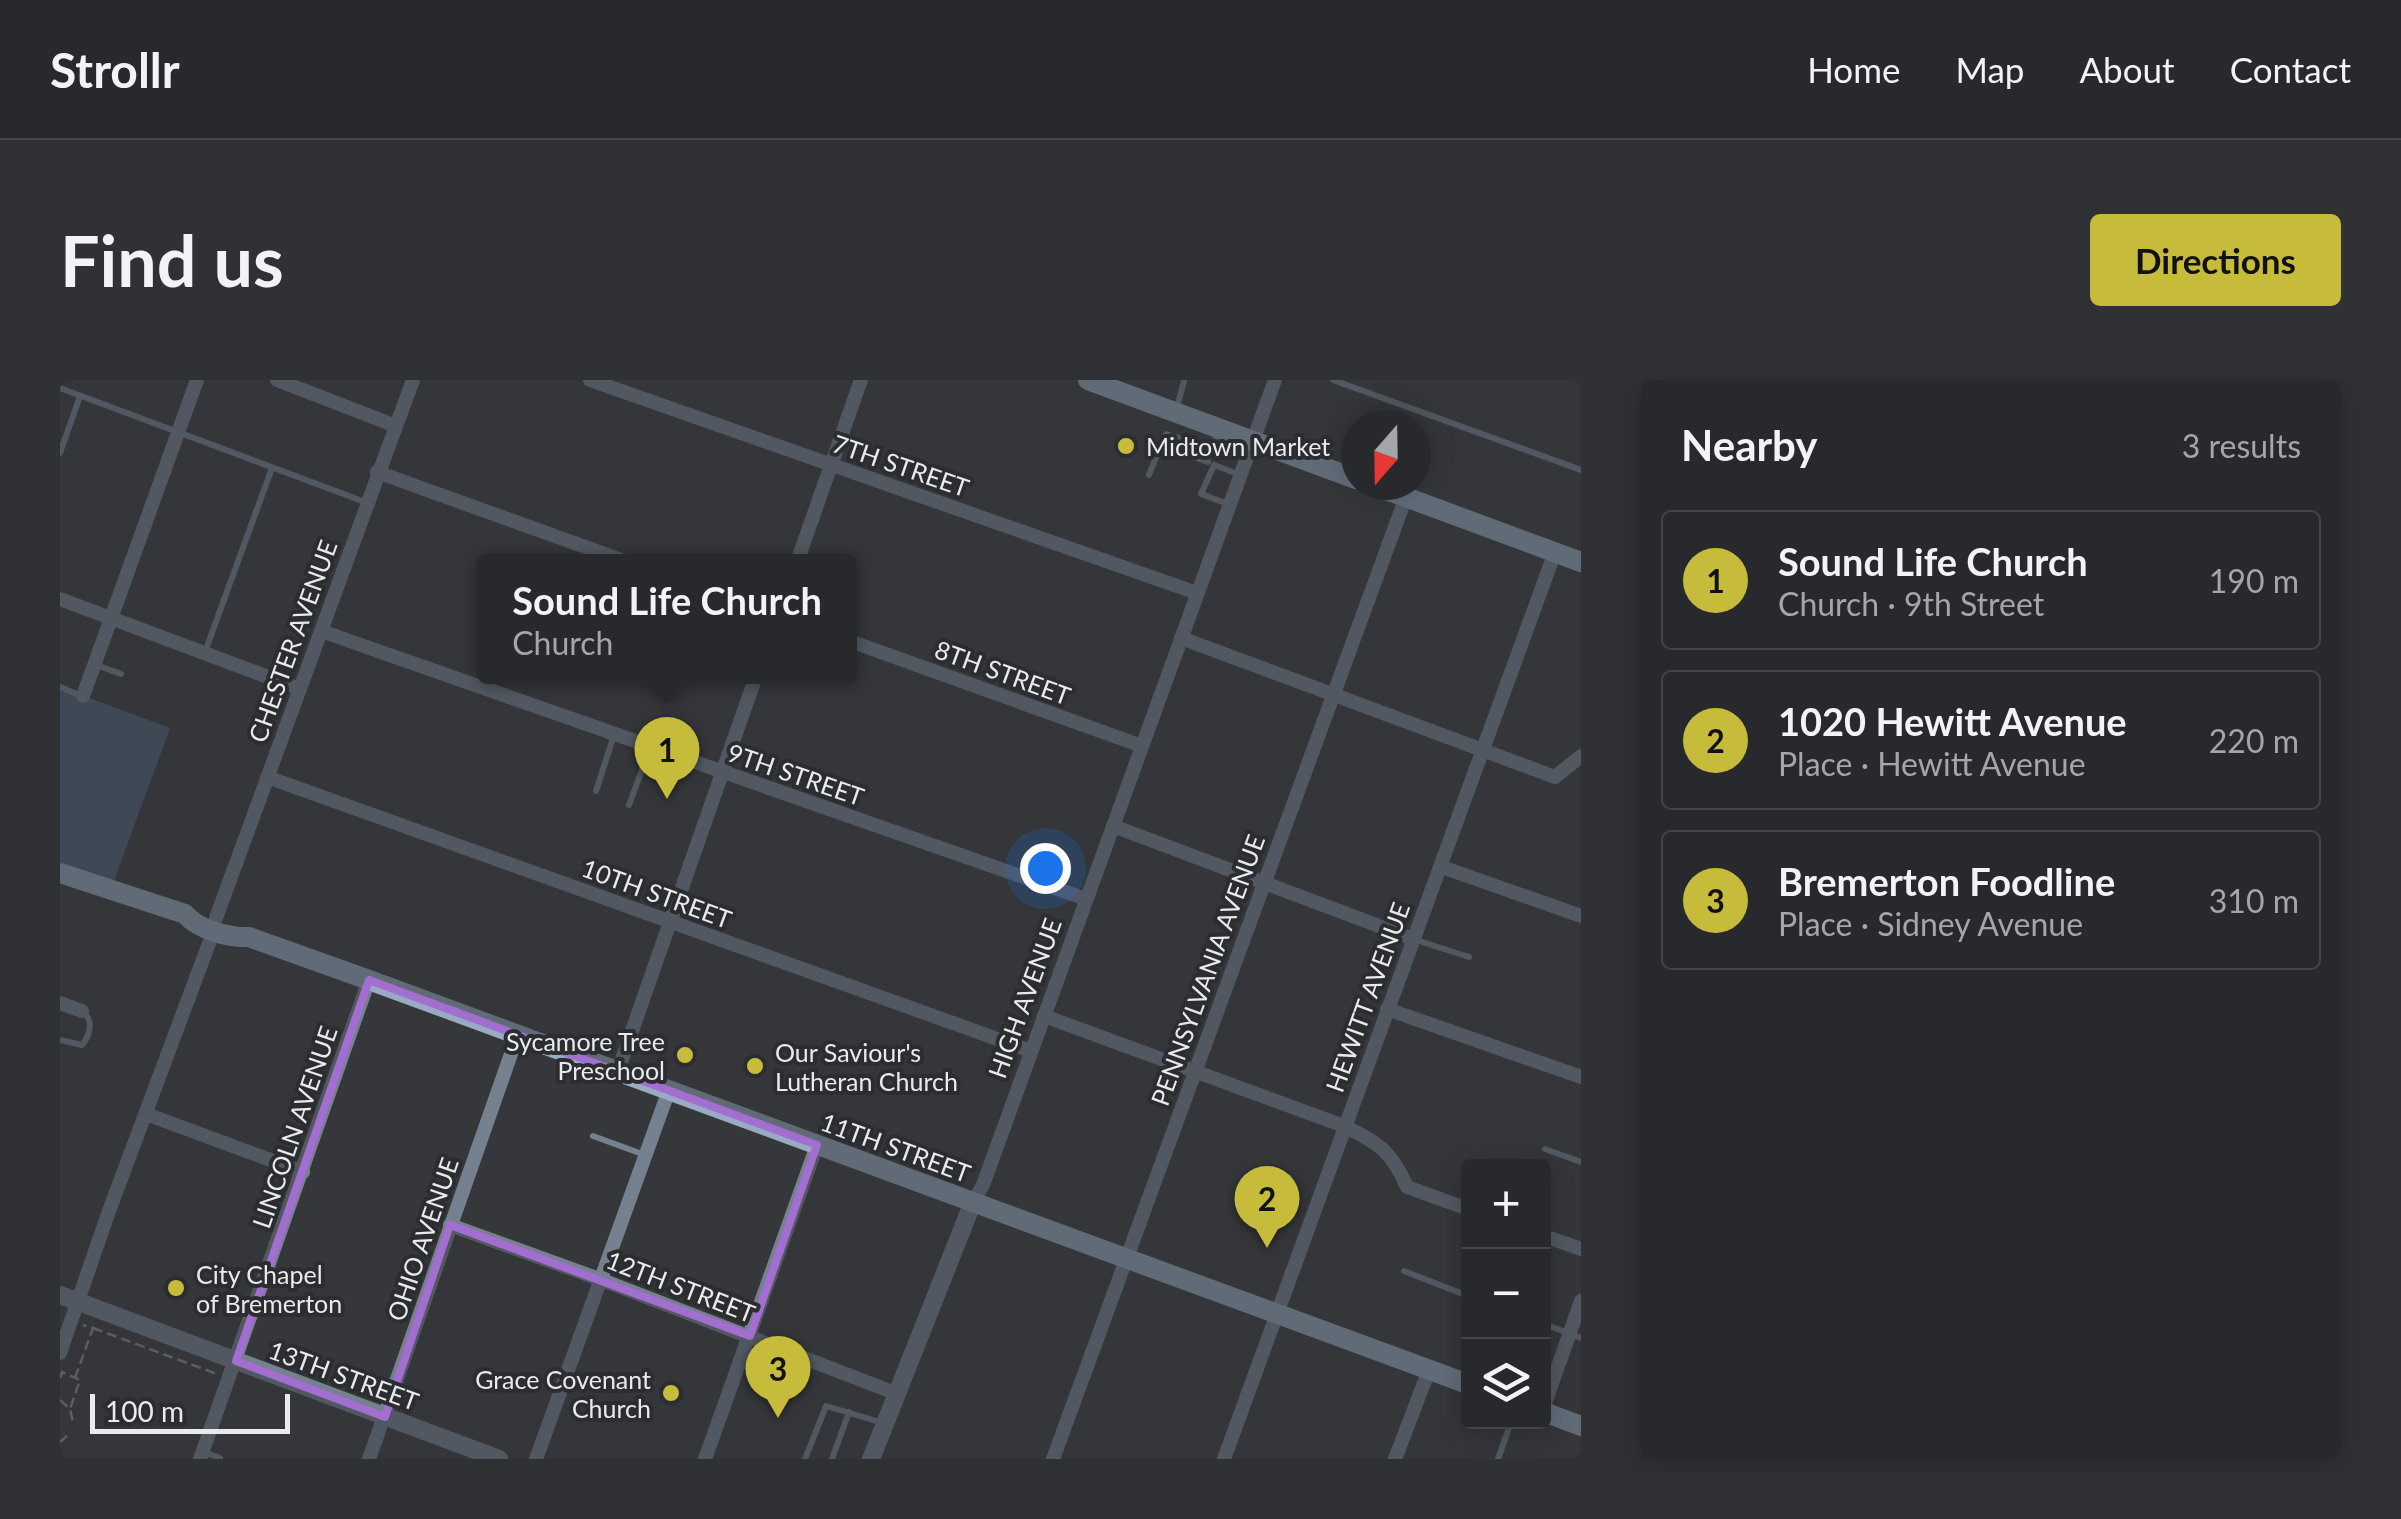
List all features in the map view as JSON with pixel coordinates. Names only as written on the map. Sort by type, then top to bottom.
[{"type":"main road","points":[[1088,380],[1122,386],[1176,414],[1341,473]]},
{"type":"main road","points":[[1414,500],[1581,562]]},
{"type":"main road","name":"11TH STREET","points":[[60,872],[185,914],[191,922],[215,924],[236,938],[250,937],[518,1034],[1461,1382]]},
{"type":"main road","points":[[1551,1412],[1581,1426]]},
{"type":"street","points":[[83,696],[197,380]]},
{"type":"street","points":[[276,380],[303,385],[396,426]]},
{"type":"street","name":"CHESTER AVENUE","points":[[60,1353],[69,1299],[146,1114],[413,380]]},
{"type":"street","name":"7TH STREET","points":[[590,380],[1198,593]]},
{"type":"street","points":[[799,554],[860,380]]},
{"type":"street","name":"HIGH AVENUE","points":[[872,1459],[895,1393],[983,1186],[1275,380]]},
{"type":"street","points":[[377,472],[605,554]]},
{"type":"street","name":"PENNSYLVANIA AVENUE","points":[[1053,1459],[1405,500]]},
{"type":"street","name":"HEWITT AVENUE","points":[[1224,1459],[1555,552]]},
{"type":"street","points":[[60,599],[300,689]]},
{"type":"street","name":"9TH STREET","points":[[321,631],[1086,899]]},
{"type":"street","points":[[1181,638],[1555,776],[1581,756]]},
{"type":"street","name":"8TH STREET","points":[[857,644],[1142,746]]},
{"type":"street","points":[[618,1071],[753,684]]},
{"type":"street","name":"10TH STREET","points":[[267,777],[1032,1050]]},
{"type":"street","points":[[1113,826],[1411,938]]},
{"type":"street","points":[[1442,867],[1581,916]]},
{"type":"street","name":"LINCOLN AVENUE","points":[[201,1456],[369,980]]},
{"type":"street","points":[[60,1003],[82,1011]]},
{"type":"street","points":[[1386,1009],[1581,1077]]},
{"type":"street","points":[[1044,1016],[1344,1126],[1381,1145],[1396,1163],[1407,1186],[1461,1206]]},
{"type":"street","name":"OHIO AVENUE","points":[[369,1459],[518,1034]]},
{"type":"street","points":[[536,1459],[670,1090]]},
{"type":"street","points":[[146,1114],[303,1172]]},
{"type":"street","points":[[705,1459],[817,1145]]},
{"type":"street","name":"12TH STREET","points":[[450,1225],[895,1393]]},
{"type":"street","points":[[1551,1238],[1581,1249]]},
{"type":"street","name":"13TH STREET","points":[[69,1299],[499,1459]]},
{"type":"street","points":[[1551,1393],[1575,1336],[1581,1302]]},
{"type":"street","points":[[1395,1459],[1428,1370]]},
{"type":"lane","points":[[1333,380],[1581,470]]},
{"type":"lane","points":[[1176,414],[1184,381]]},
{"type":"lane","points":[[60,388],[366,502]]},
{"type":"lane","points":[[60,453],[80,396]]},
{"type":"lane","points":[[1219,429],[1201,494],[1230,505]]},
{"type":"lane","points":[[1149,476],[1166,434],[1182,439]]},
{"type":"lane","points":[[1195,444],[1211,450]]},
{"type":"lane","points":[[1161,446],[1177,451]]},
{"type":"lane","points":[[1191,456],[1240,475]]},
{"type":"lane","points":[[205,653],[272,468]]},
{"type":"lane","points":[[95,665],[121,674]]},
{"type":"lane","points":[[60,687],[83,696]]},
{"type":"lane","points":[[596,791],[614,734]]},
{"type":"lane","points":[[629,805],[650,747]]},
{"type":"lane","points":[[1411,938],[1468,956]]},
{"type":"lane","points":[[60,1040],[82,1045],[88,1038],[88,1016],[82,1011]]},
{"type":"lane","points":[[593,1136],[646,1155]]},
{"type":"lane","points":[[1545,1149],[1581,1162]]},
{"type":"lane","points":[[1404,1271],[1461,1293]]},
{"type":"lane","points":[[1551,1327],[1575,1336]]},
{"type":"lane","points":[[805,1459],[826,1406],[884,1424]]},
{"type":"lane","points":[[832,1459],[849,1412]]},
{"type":"lane","points":[[1498,1459],[1509,1429]]},
{"type":"lane","points":[[201,1456],[220,1458]]},
{"type":"path","points":[[80,1324],[217,1373]]},
{"type":"path","points":[[75,1378],[92,1328]]},
{"type":"path","points":[[60,1378],[62,1372],[80,1380],[70,1409],[73,1422]]},
{"type":"path","points":[[60,1400],[70,1409]]},
{"type":"path","points":[[60,1442],[67,1436]]},
{"type":"highlighted area","points":[[369,980],[817,1145],[750,1336],[450,1225],[385,1417],[236,1361]]},
{"type":"shaded area","points":[[60,687],[170,728],[111,889],[60,873]]},
{"type":"place","name":"Midtown Market","points":[[1126,446]]},
{"type":"place","name":"Sound Life Church","points":[[667,799]]},
{"type":"place","name":"Sycamore Tree Preschool","points":[[685,1055]]},
{"type":"place","name":"Our Saviour's Lutheran Church","points":[[755,1066]]},
{"type":"place","name":"1020 Hewitt Avenue","points":[[1267,1248]]},
{"type":"place","name":"City Chapel of Bremerton","points":[[176,1288]]},
{"type":"place","name":"Grace Covenant Church","points":[[671,1393]]},
{"type":"place","name":"Bremerton Foodline","points":[[778,1418]]}]
